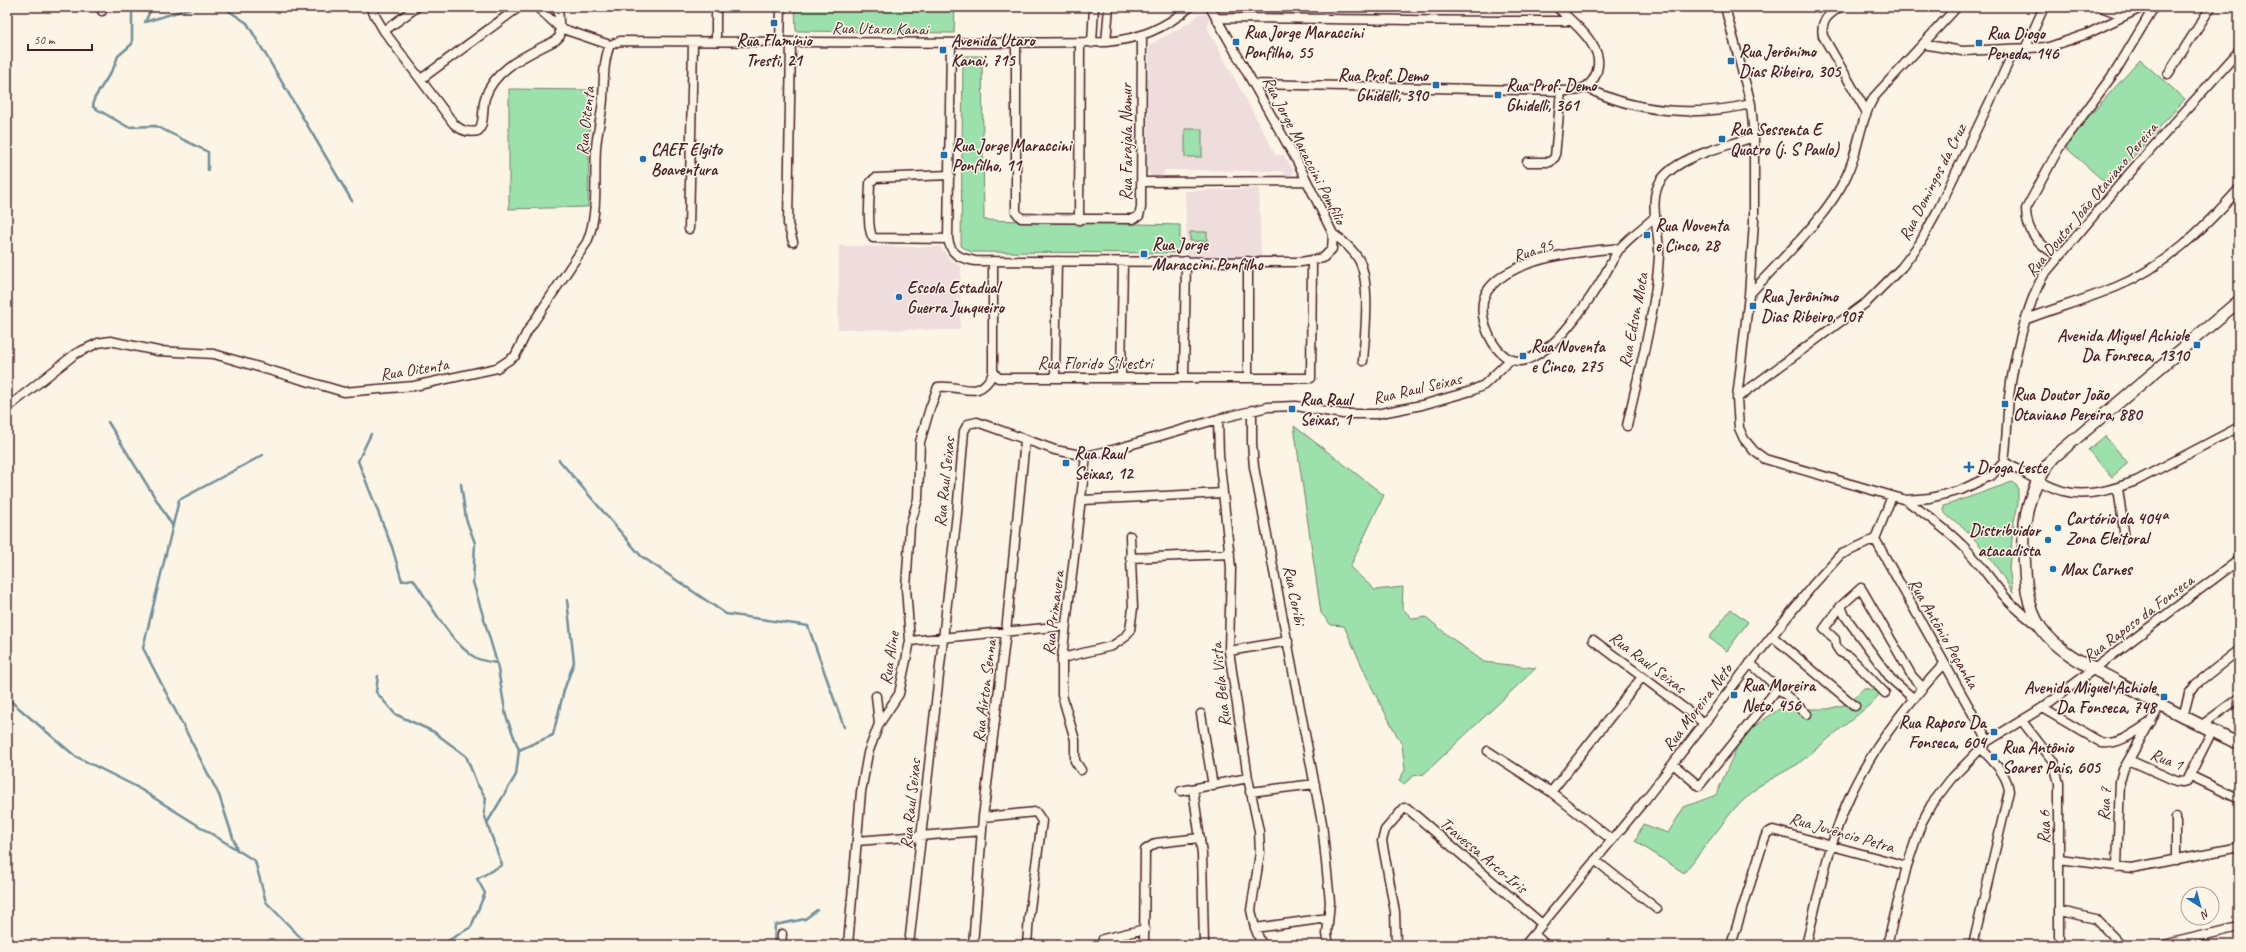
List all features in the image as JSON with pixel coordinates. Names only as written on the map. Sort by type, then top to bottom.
[{"type":"street","points":[[370,7],[384,31],[454,124],[462,130],[478,131],[481,126],[484,100],[494,80],[516,62],[556,40],[560,36],[558,7]]},
{"type":"street","points":[[384,31],[417,7]]},
{"type":"street","points":[[421,79],[519,7]]},
{"type":"street","points":[[536,7],[560,28],[610,45]]},
{"type":"street","points":[[716,7],[716,41]]},
{"type":"street","points":[[780,42],[781,7]]},
{"type":"street","points":[[1092,43],[1094,7]]},
{"type":"street","points":[[1106,42],[1110,7]]},
{"type":"street","name":"Rua Utaro Kanai","points":[[610,45],[620,41],[693,43],[716,41],[1092,43],[1142,36],[1160,29],[1190,7]]},
{"type":"street","name":"Rua Jorge Maraccini Pomfilio","points":[[948,239],[950,247],[961,259],[993,261],[1312,261],[1319,260],[1328,254],[1334,242],[1333,234],[1254,84],[1210,7]]},
{"type":"street","points":[[1254,84],[1561,92],[1578,90],[1584,88],[1595,77],[1598,62],[1597,53],[1593,45],[1557,7]]},
{"type":"street","points":[[1725,7],[1751,104],[1754,137],[1754,221],[1749,295],[1737,398],[1739,428],[1744,439],[1754,451],[1765,459],[1906,500],[1942,526],[1962,544],[2013,605],[2041,628],[2060,647],[2095,670],[2183,717],[2239,744]]},
{"type":"street","points":[[1840,7],[1824,20],[1822,28],[1823,36],[1866,111]]},
{"type":"street","points":[[1749,295],[1834,200],[1855,156],[1866,111],[1874,97],[1957,7]]},
{"type":"street","points":[[2025,49],[2044,7]]},
{"type":"street","points":[[2101,7],[2124,16]]},
{"type":"street","points":[[1923,44],[1962,51],[2025,49],[2049,46],[2068,41],[2143,7]]},
{"type":"street","points":[[2059,257],[2044,248],[2030,232],[2026,220],[2026,209],[2059,148],[2117,69],[2154,7]]},
{"type":"street","points":[[2168,74],[2211,7]]},
{"type":"street","points":[[1217,18],[1317,18],[1467,22],[1571,21]]},
{"type":"street","name":"Rua Farajala Namur","points":[[1016,43],[1016,212],[1022,218],[1079,220],[1137,218],[1141,208],[1142,182],[1142,36]]},
{"type":"street","points":[[791,42],[788,224],[794,242]]},
{"type":"street","points":[[689,229],[693,43]]},
{"type":"street","points":[[950,176],[875,178],[871,181],[869,231],[873,238],[876,240],[948,239],[950,176],[951,43]]},
{"type":"street","points":[[1079,220],[1080,43]]},
{"type":"street","name":"Rua Oitenta","points":[[7,408],[75,354],[98,343],[110,341],[158,351],[214,354],[344,392],[414,386],[497,368],[515,356],[527,332],[587,242],[591,232],[594,219],[596,146],[602,110],[606,58],[610,45]]},
{"type":"street","name":"Rua Domingos da Cruz","points":[[1737,398],[1867,302],[1902,267],[1920,243],[1938,210],[2015,49]]},
{"type":"street","name":"Rua Doutor João Otaviano Pereira","points":[[2004,462],[2008,440],[2009,397],[2033,294],[2044,276],[2059,257],[2127,176],[2239,51]]},
{"type":"street","points":[[1584,88],[1613,100],[1655,110],[1728,110],[1751,104]]},
{"type":"street","points":[[1527,162],[1550,162],[1556,157],[1561,92]]},
{"type":"street","name":"Rua Edson Mota","points":[[1627,426],[1656,290],[1659,252],[1655,217],[1657,190],[1661,180],[1680,164],[1703,153],[1754,137]]},
{"type":"street","points":[[1142,182],[1306,181]]},
{"type":"street","points":[[2027,319],[2117,287],[2152,268],[2182,246],[2217,214],[2239,189]]},
{"type":"street","points":[[1511,359],[1521,361],[1536,355],[1550,346],[1562,334],[1600,283],[1621,248],[1655,217]]},
{"type":"street","points":[[1333,234],[1349,247],[1358,259],[1364,274],[1365,327],[1363,361]]},
{"type":"street","name":"Rua 95","points":[[1511,359],[1504,355],[1496,346],[1486,330],[1482,310],[1484,297],[1490,287],[1506,274],[1532,262],[1575,253],[1621,248]]},
{"type":"street","points":[[993,261],[993,374]]},
{"type":"street","points":[[1055,378],[1057,261]]},
{"type":"street","points":[[1184,378],[1186,261]]},
{"type":"street","points":[[1248,261],[1248,378]]},
{"type":"street","name":"Rua Florido Silvestri","points":[[993,374],[998,378],[1315,378],[1312,261]]},
{"type":"street","points":[[1121,377],[1123,262]]},
{"type":"street","points":[[2041,628],[2029,599],[2025,578],[2023,542],[2026,510],[2038,479],[2045,468],[2063,448],[2239,301]]},
{"type":"street","name":"Rua Raul Seixas","points":[[909,945],[966,427],[971,422],[977,422],[1056,450],[1086,456],[1116,449],[1218,418],[1252,410],[1296,406],[1343,414],[1376,414],[1422,405],[1471,391],[1490,380],[1511,359]]},
{"type":"street","name":"Rua Aline","points":[[848,945],[861,792],[868,753],[879,724],[899,694],[910,640],[906,588],[910,526],[918,499],[920,442],[924,426],[938,387],[977,391],[987,384],[993,374]]},
{"type":"street","name":"Rua Coribi","points":[[1252,410],[1254,467],[1322,823],[1330,902],[1328,918],[1329,945]]},
{"type":"street","name":"Rua Bela Vista","points":[[1218,418],[1223,493],[1230,554],[1229,651],[1250,792],[1259,831],[1260,853],[1251,910],[1255,928],[1262,945]]},
{"type":"street","points":[[1906,500],[1930,498],[1961,490],[1992,475],[2004,462],[2062,491],[2076,494],[2118,488],[2167,466],[2239,427]]},
{"type":"street","name":"Rua Aírton Senna","points":[[974,945],[983,816],[1006,632],[1025,440]]},
{"type":"street","name":"Rua Primavera","points":[[1081,770],[1075,761],[1075,740],[1062,695],[1062,658],[1082,500],[1086,456]]},
{"type":"street","points":[[2118,488],[2125,539]]},
{"type":"street","points":[[1082,500],[1223,493]]},
{"type":"street","points":[[1875,540],[1892,496]]},
{"type":"street","points":[[1062,658],[1112,646],[1124,638],[1130,630],[1133,608],[1130,536]]},
{"type":"street","name":"Rua Moreira Neto","points":[[1525,945],[1673,764],[1750,663],[1840,555],[1875,540]]},
{"type":"street","name":"Rua Antônio Peçanha","points":[[1875,540],[1988,741]]},
{"type":"street","points":[[1130,558],[1230,554]]},
{"type":"street","name":"Rua Raposo da Fonseca","points":[[1887,945],[1907,866],[1921,824],[1931,805],[1951,778],[1988,741],[2042,708],[2095,670],[2239,560]]},
{"type":"street","points":[[1885,693],[1850,657],[1840,652],[1836,646],[1835,639],[1824,629],[1840,606],[1861,588],[1912,676],[1923,688]]},
{"type":"street","points":[[1840,606],[1845,616],[1871,648],[1891,679],[1914,700]]},
{"type":"street","points":[[910,640],[1065,626]]},
{"type":"street","points":[[1772,636],[1855,706]]},
{"type":"street","name":"Rua Raul Seixas","points":[[1592,640],[1704,723]]},
{"type":"street","points":[[1229,651],[1288,641]]},
{"type":"street","points":[[2183,717],[2189,694],[2196,684],[2239,650]]},
{"type":"street","points":[[1750,663],[1807,714]]},
{"type":"street","points":[[1806,945],[1832,844],[1846,806],[1862,770],[1923,688],[1944,664]]},
{"type":"street","points":[[1551,792],[1642,677]]},
{"type":"street","points":[[1673,764],[1699,786],[1778,688]]},
{"type":"street","points":[[876,696],[879,724]]},
{"type":"street","points":[[2202,725],[2239,698]]},
{"type":"street","name":"Rua 7","points":[[2117,867],[2120,781],[2123,770],[2160,705]]},
{"type":"street","points":[[2042,708],[2059,720],[2102,743],[2110,744],[2118,741],[2151,722]]},
{"type":"street","points":[[1201,714],[1213,786]]},
{"type":"street","name":"Rua 6","points":[[2022,721],[2053,761],[2057,771],[2059,783],[2059,945]]},
{"type":"street","name":"Rua 1","points":[[2129,760],[2176,781],[2187,781],[2191,776],[2212,731]]},
{"type":"street","points":[[1974,945],[2009,791],[2008,782],[2004,774],[1981,748]]},
{"type":"street","points":[[1488,751],[1551,792],[1612,840]]},
{"type":"street","points":[[2191,776],[2239,799]]},
{"type":"street","points":[[1181,790],[1213,786],[1248,778]]},
{"type":"street","points":[[1250,792],[1315,784]]},
{"type":"street","points":[[1193,789],[1200,838],[1204,945]]},
{"type":"street","name":"Travessa Arco-Iris","points":[[1396,945],[1395,912],[1382,840],[1385,830],[1400,810],[1407,808],[1542,924]]},
{"type":"street","points":[[983,816],[1036,812],[1042,821],[1043,826],[1029,916],[1027,945]]},
{"type":"street","points":[[2176,818],[2176,860]]},
{"type":"street","name":"Rua Juvêncio Petra","points":[[1731,945],[1767,833],[1778,830],[1907,866]]},
{"type":"street","points":[[857,841],[982,831]]},
{"type":"street","points":[[1144,945],[1145,850],[1156,843],[1200,838]]},
{"type":"street","points":[[2059,859],[2132,868],[2239,847]]},
{"type":"street","points":[[1595,860],[1657,909]]},
{"type":"street","points":[[2060,911],[2096,919],[2121,945]]},
{"type":"street","points":[[1255,928],[1328,918]]},
{"type":"street","points":[[2164,945],[2239,927]]},
{"type":"street","points":[[1103,939],[1145,929]]},
{"type":"street","points":[[781,945],[782,934]]},
{"type":"street","points":[[1534,934],[1546,945]]},
{"type":"shaded area","points":[[1199,14],[1206,14],[1209,17],[1208,29],[1276,155],[1284,155],[1293,170],[1293,173],[1289,177],[1282,171],[1165,170],[1163,175],[1154,178],[1150,176],[1147,171],[1149,45],[1189,23]]},
{"type":"shaded area","points":[[1259,188],[1261,257],[1187,259],[1185,191]]},
{"type":"shaded area","name":"Escola Estadual Guerra Junqueiro","points":[[839,246],[941,247],[951,261],[961,266],[960,330],[838,329]]},
{"type":"green space","points":[[795,7],[955,7],[954,33],[796,31]]},
{"type":"green space","points":[[963,56],[982,56],[984,220],[1180,225],[1180,253],[971,252],[961,246]]},
{"type":"green space","points":[[2140,60],[2185,99],[2108,185],[2063,145]]},
{"type":"green space","points":[[509,89],[590,90],[588,207],[509,209]]},
{"type":"green space","points":[[1185,129],[1202,129],[1202,157],[1185,157]]},
{"type":"green space","points":[[1190,232],[1207,232],[1207,241],[1190,241]]},
{"type":"green space","points":[[1294,426],[1384,495],[1350,567],[1375,590],[1403,587],[1402,608],[1413,619],[1426,617],[1484,662],[1536,668],[1424,774],[1413,776],[1404,784],[1399,780],[1405,770],[1402,745],[1371,686],[1344,626],[1331,625],[1321,613]]},
{"type":"green space","points":[[2105,436],[2128,463],[2112,477],[2088,450]]},
{"type":"green space","points":[[2012,482],[2018,487],[2018,505],[2014,521],[2009,568],[2013,593],[1984,550],[1963,527],[1947,516],[1944,510],[1944,506]]},
{"type":"green space","points":[[1731,609],[1748,622],[1727,651],[1709,638]]},
{"type":"green space","points":[[1864,688],[1881,692],[1873,702],[1798,764],[1759,786],[1734,809],[1684,873],[1635,841],[1643,824],[1668,833],[1684,807],[1716,795],[1742,735],[1779,709],[1828,709],[1847,704]]},
{"type":"waterway","points":[[132,7],[132,44],[118,56],[114,67],[94,99],[93,107],[128,127],[156,126],[208,152],[208,170]]},
{"type":"waterway","points":[[152,7],[145,22],[194,7]]},
{"type":"waterway","points":[[223,7],[247,23],[352,201]]},
{"type":"waterway","points":[[108,422],[172,525]]},
{"type":"waterway","points":[[371,434],[358,461],[392,547],[402,581],[413,579],[450,633],[467,652],[478,659],[497,663]]},
{"type":"waterway","points":[[237,850],[219,795],[143,648],[179,500],[263,455]]},
{"type":"waterway","points":[[559,460],[641,556],[726,614],[808,626],[844,727]]},
{"type":"waterway","points":[[441,945],[471,927],[485,893],[477,879],[502,865],[487,823],[516,775],[519,750],[506,716],[497,663],[473,582],[475,543],[466,519],[461,484]]},
{"type":"waterway","points":[[519,750],[553,735],[564,690],[574,662],[567,600]]},
{"type":"waterway","points":[[378,676],[376,692],[395,714],[434,732],[466,756],[477,784],[486,798],[484,813],[487,823]]},
{"type":"waterway","points":[[7,698],[75,756],[135,786],[255,861],[266,902],[308,945]]},
{"type":"waterway","points":[[774,945],[775,925],[805,919],[817,910]]},
{"type":"place","name":"Rua Flamínio Tresti, 21","points":[[774,23]]},
{"type":"place","name":"Rua Jorge Maraccini Ponfilho, 55","points":[[1236,42]]},
{"type":"place","name":"Rua Diogo Peneda, 146","points":[[1979,43]]},
{"type":"place","name":"Avenida Utaro Kanai, 715","points":[[943,50]]},
{"type":"place","name":"Rua Jerônimo Dias Ribeiro, 305","points":[[1731,61]]},
{"type":"place","name":"Rua Prof. Demo Ghidelli, 390","points":[[1436,85]]},
{"type":"place","name":"Rua Prof. Demo Ghidelli, 361","points":[[1498,95]]},
{"type":"place","name":"Rua Sessenta E Quatro (j. S Paulo)","points":[[1722,139]]},
{"type":"place","name":"Rua Jorge Maraccini Ponfilho, 11","points":[[944,155]]},
{"type":"place","name":"CAEF Elgito Boaventura","points":[[643,159]]},
{"type":"place","name":"Rua Noventa e Cinco, 28","points":[[1647,235]]},
{"type":"place","name":"Rua Jorge Maraccini Ponfilho","points":[[1144,254]]},
{"type":"place","name":"Escola Estadual Guerra Junqueiro","points":[[899,297]]},
{"type":"place","name":"Rua Jerônimo Dias Ribeiro, 907","points":[[1753,306]]},
{"type":"place","name":"Avenida Miguel Achiole Da Fonseca, 1310","points":[[2197,345]]},
{"type":"place","name":"Rua Noventa e Cinco, 275","points":[[1523,356]]},
{"type":"place","name":"Rua Doutor João Otaviano Pereira, 880","points":[[2005,404]]},
{"type":"place","name":"Rua Raul Seixas, 1","points":[[1292,409]]},
{"type":"place","name":"Rua Raul Seixas, 12","points":[[1066,463]]},
{"type":"place","name":"Droga Leste","points":[[1969,467]]},
{"type":"place","name":"Cartório da 404ª Zona Eleitoral","points":[[2058,528]]},
{"type":"place","name":"Distribuidor atacadista","points":[[2048,540]]},
{"type":"place","name":"Max Carnes","points":[[2053,569]]},
{"type":"place","name":"Rua Moreira Neto, 456","points":[[1734,695]]},
{"type":"place","name":"Avenida Miguel Achiole Da Fonseca, 748","points":[[2164,697]]},
{"type":"place","name":"Rua Raposo Da Fonseca, 604","points":[[1994,732]]},
{"type":"place","name":"Rua Antônio Soares Pais, 605","points":[[1994,757]]}]
